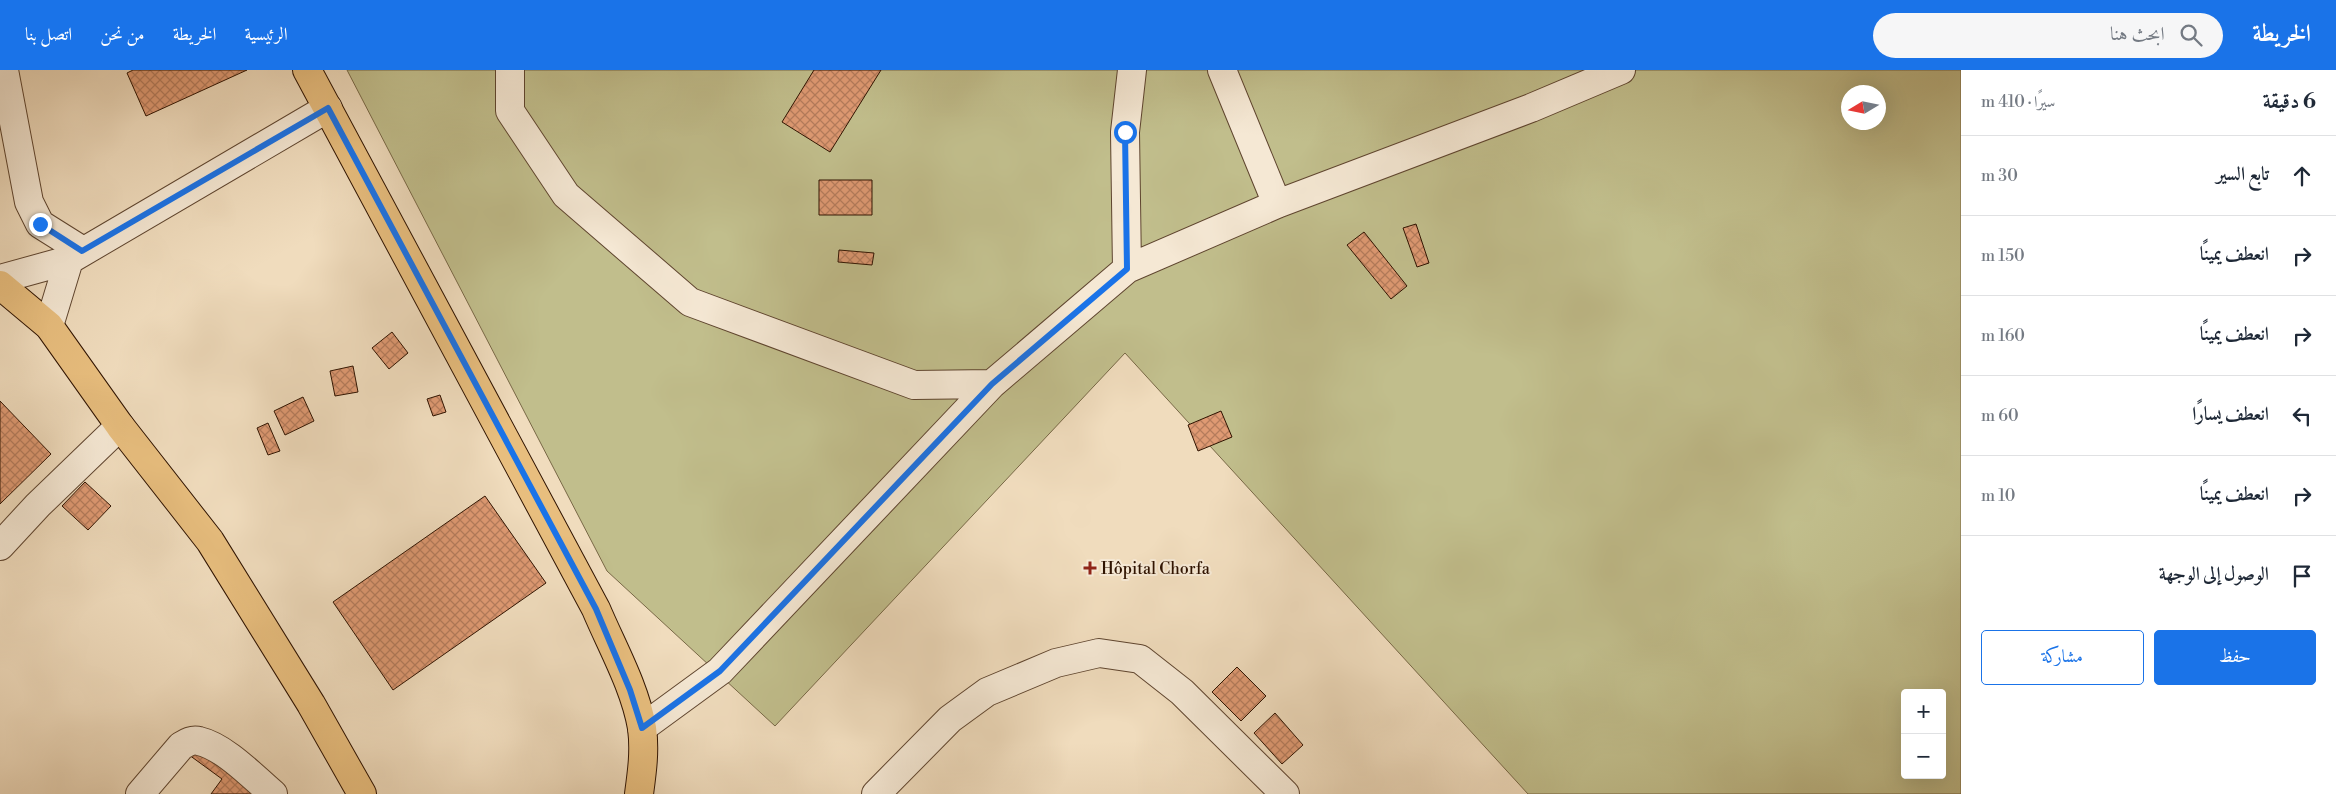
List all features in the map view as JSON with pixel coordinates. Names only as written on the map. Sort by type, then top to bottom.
[{"type":"main road","points":[[307,70],[596,609],[630,690],[642,728],[644,764],[639,794]]},
{"type":"main road","points":[[0,285],[48,326],[120,426],[210,541],[311,704],[362,794]]},
{"type":"street","points":[[4,70],[29,202],[40,224],[76,255]]},
{"type":"street","points":[[510,70],[510,111],[566,195],[690,302],[914,385],[992,384]]},
{"type":"street","points":[[1127,269],[1125,132],[1132,70]]},
{"type":"street","points":[[1222,70],[1277,204]]},
{"type":"street","points":[[642,728],[720,671],[992,384],[1127,269],[1277,204],[1532,108],[1621,70]]},
{"type":"street","points":[[0,279],[76,255],[328,108]]},
{"type":"street","points":[[48,326],[76,255]]},
{"type":"street","points":[[0,546],[38,505],[120,426]]},
{"type":"street","points":[[876,794],[950,719],[987,692],[1056,662],[1099,653],[1140,659],[1182,692],[1285,794]]},
{"type":"street","points":[[140,794],[181,746],[188,741],[198,740],[229,756],[273,794]]},
{"type":"shaded area","points":[[347,70],[1961,70],[1961,794],[1528,794],[1125,353],[775,726],[607,571]]},
{"type":"building","points":[[133,70],[247,70],[146,116],[127,73]]},
{"type":"building","points":[[814,70],[881,70],[830,152],[782,122]]},
{"type":"building","points":[[819,180],[872,180],[872,215],[819,215]]},
{"type":"building","points":[[1416,224],[1429,263],[1417,267],[1403,228]]},
{"type":"building","points":[[1364,232],[1407,286],[1391,299],[1347,245]]},
{"type":"building","points":[[839,250],[874,253],[872,265],[838,262]]},
{"type":"building","points":[[392,332],[408,353],[389,369],[372,348]]},
{"type":"building","points":[[353,366],[358,392],[335,396],[330,371]]},
{"type":"building","points":[[440,395],[446,412],[433,416],[427,399]]},
{"type":"building","points":[[303,397],[314,421],[285,435],[274,411]]},
{"type":"building","points":[[0,401],[51,454],[0,504]]},
{"type":"building","points":[[1221,411],[1232,437],[1198,451],[1188,425]]},
{"type":"building","points":[[268,423],[280,451],[268,455],[257,428]]},
{"type":"building","points":[[85,482],[111,506],[88,530],[62,506]]},
{"type":"building","points":[[485,496],[546,583],[393,690],[333,602]]},
{"type":"building","points":[[1237,667],[1266,696],[1241,721],[1212,692]]},
{"type":"building","points":[[1275,713],[1303,745],[1282,764],[1254,733]]},
{"type":"building","points":[[194,740],[267,794],[211,794],[222,779],[185,752]]},
{"type":"place","name":"Hôpital Chorfa","points":[[1090,568]]},
{"type":"route","points":[[40,224],[82,251],[328,108],[596,609],[630,690],[642,728],[720,671],[992,384],[1127,269],[1125,132]]}]
